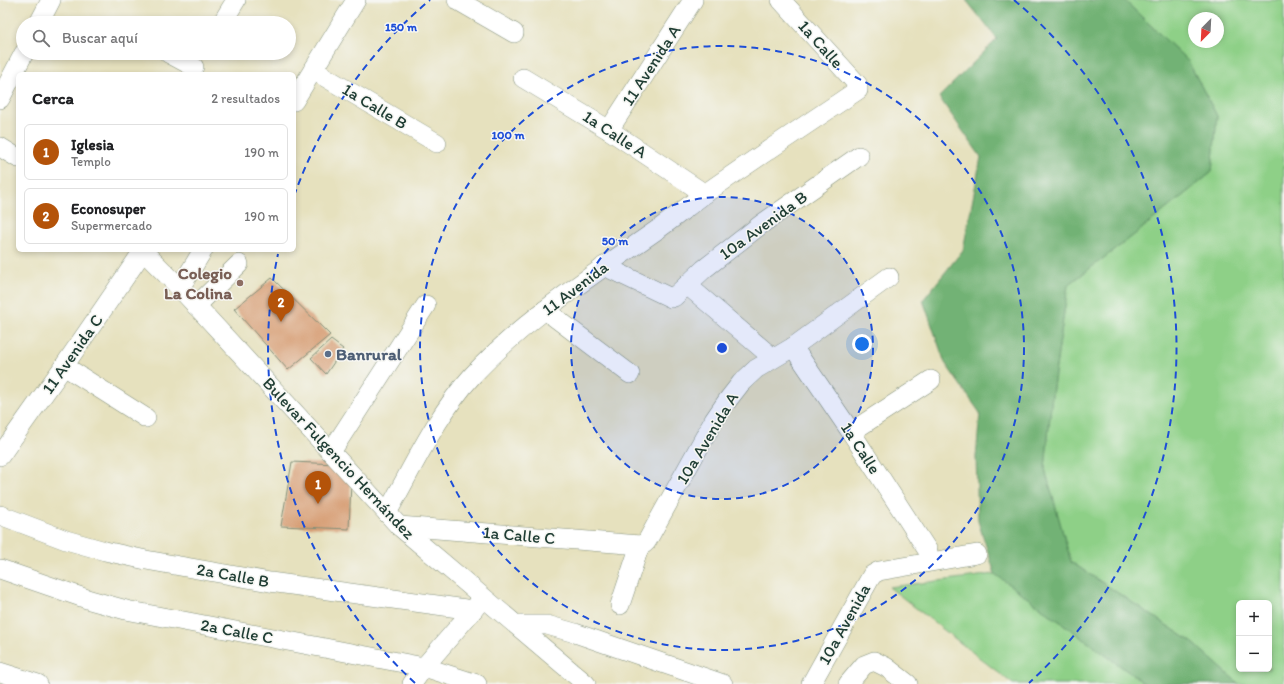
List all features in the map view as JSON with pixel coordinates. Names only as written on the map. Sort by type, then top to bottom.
[{"type":"street","points":[[43,16],[51,0]]},
{"type":"street","points":[[226,16],[236,0]]},
{"type":"street","points":[[296,98],[356,0]]},
{"type":"street","points":[[457,0],[514,33]]},
{"type":"street","name":"11 Avenida A","points":[[610,130],[693,0]]},
{"type":"street","name":"1a Calle","points":[[781,0],[858,85],[858,90]]},
{"type":"street","points":[[0,99],[20,60]]},
{"type":"street","points":[[184,60],[195,65]]},
{"type":"street","name":"1a Calle B","points":[[313,70],[437,143]]},
{"type":"street","name":"1a Calle A","points":[[523,78],[610,130],[705,194]]},
{"type":"street","name":"11 Avenida","points":[[393,519],[436,425],[472,377],[526,325],[604,266],[656,231],[705,194],[858,90]]},
{"type":"street","points":[[0,147],[16,157]]},
{"type":"street","name":"10a Avenida B","points":[[604,266],[671,298],[674,298],[716,260],[763,223],[859,156]]},
{"type":"street","name":"11 Avenida C","points":[[0,456],[64,366],[141,252]]},
{"type":"street","name":"Bulevar Fulgencio Hernández","points":[[143,252],[180,288],[393,519],[478,604],[517,625],[586,684]]},
{"type":"street","points":[[180,288],[202,252]]},
{"type":"street","points":[[196,306],[239,264]]},
{"type":"street","name":"10a Avenida A","points":[[640,545],[644,544],[646,541],[714,420],[727,401],[749,375],[773,358],[793,347],[889,277]]},
{"type":"street","points":[[687,285],[773,358]]},
{"type":"street","points":[[332,452],[426,306]]},
{"type":"street","points":[[545,310],[630,374]]},
{"type":"street","name":"1a Calle","points":[[793,347],[852,432],[928,551]]},
{"type":"street","points":[[64,366],[146,418]]},
{"type":"street","points":[[852,432],[931,380]]},
{"type":"street","name":"2a Calle B","points":[[0,515],[66,540],[105,551],[146,560],[270,582],[478,604]]},
{"type":"street","name":"1a Calle C","points":[[393,519],[640,545]]},
{"type":"street","points":[[620,605],[640,545]]},
{"type":"street","name":"10a Avenida","points":[[811,684],[875,572],[977,554]]},
{"type":"street","name":"2a Calle C","points":[[0,569],[90,600],[126,610],[424,667],[477,684]]},
{"type":"street","points":[[412,684],[424,667],[478,604]]},
{"type":"street","points":[[517,625],[547,625],[575,633],[723,684]]},
{"type":"street","points":[[848,684],[864,665],[874,661],[886,666],[908,684]]},
{"type":"street","points":[[0,672],[38,684]]},
{"type":"green space","points":[[966,0],[1124,0],[1188,61],[1217,116],[1212,172],[1134,235],[1068,285],[1052,394],[1045,469],[1071,562],[1192,642],[1239,684],[1145,684],[995,574],[978,521],[976,457],[980,413],[945,363],[923,300],[963,250],[981,157],[939,97],[997,39]]},
{"type":"green space","points":[[1124,0],[1284,0],[1284,684],[1239,684],[1192,642],[1071,562],[1045,469],[1052,394],[1068,285],[1134,235],[1212,172],[1217,116],[1188,61]]},
{"type":"green space","points":[[995,574],[1145,684],[1013,684],[889,587]]},
{"type":"building","points":[[272,278],[330,335],[288,370],[234,309]]},
{"type":"building","name":"Banrural","points":[[331,340],[343,349],[326,374],[311,358]]},
{"type":"building","points":[[292,462],[336,464],[351,482],[349,529],[281,526]]},
{"type":"place","name":"Colegio La Colina","points":[[240,283]]},
{"type":"place","name":"Econosuper","points":[[281,322]]},
{"type":"place","name":"Banrural","points":[[328,354]]},
{"type":"place","name":"Iglesia","points":[[318,504]]}]
